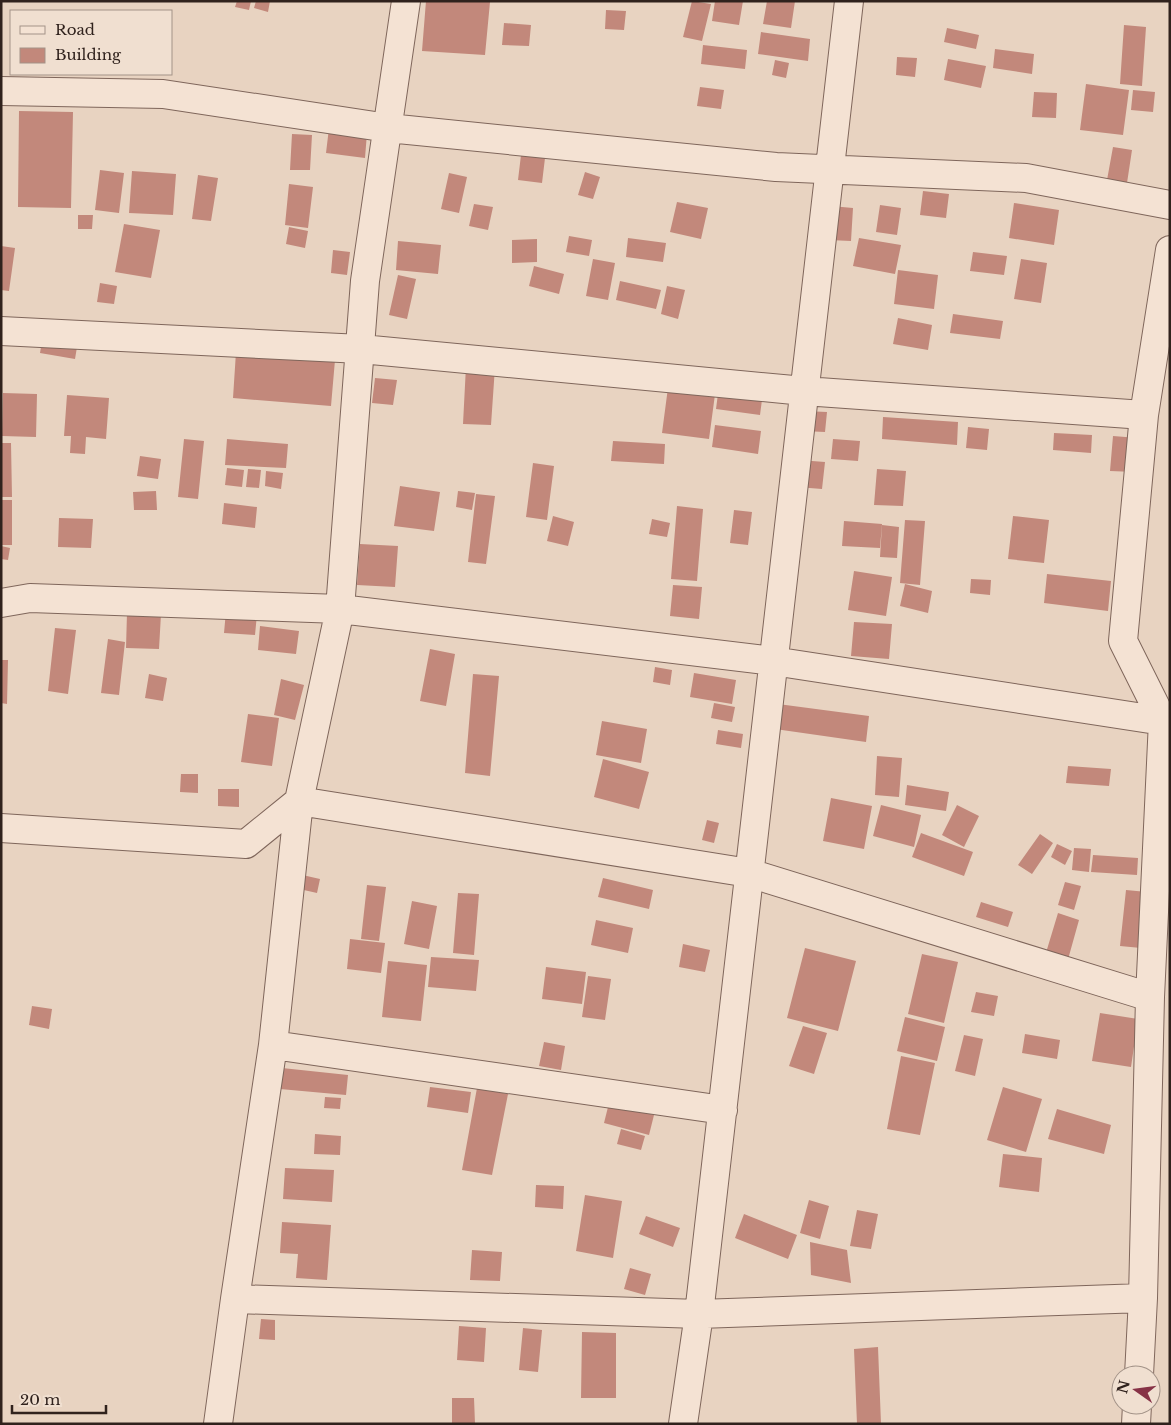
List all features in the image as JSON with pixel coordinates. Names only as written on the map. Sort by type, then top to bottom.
[{"type":"street","points":[[218,1424],[273,1045],[299,801],[340,609],[365,281],[406,1]]},
{"type":"street","points":[[683,1424],[699,1314],[723,1110],[848,1]]},
{"type":"street","points":[[1,91],[163,94],[388,128],[776,167],[1026,178],[1170,205]]},
{"type":"street","points":[[1140,1365],[1143,1298],[1150,997],[1163,721],[1123,641],[1144,415],[1170,250]]},
{"type":"street","points":[[1,330],[361,349],[804,391],[1144,415]]},
{"type":"street","points":[[1,603],[30,598],[340,609],[774,662],[1163,721]]},
{"type":"street","points":[[1,828],[246,844],[299,801],[749,873],[1150,997]]},
{"type":"street","points":[[273,1045],[723,1110]]},
{"type":"street","points":[[235,1299],[699,1314],[1143,1298]]},
{"type":"building","points":[[237,1],[251,1],[249,10],[235,7]]},
{"type":"building","points":[[256,1],[270,1],[268,12],[254,8]]},
{"type":"building","points":[[426,1],[490,2],[485,55],[422,51]]},
{"type":"building","points":[[692,1],[711,4],[702,41],[683,37]]},
{"type":"building","points":[[715,1],[743,1],[739,25],[712,21]]},
{"type":"building","points":[[767,1],[795,1],[791,28],[763,24]]},
{"type":"building","points":[[606,10],[626,11],[624,30],[605,29]]},
{"type":"building","points":[[504,23],[531,25],[529,46],[502,45]]},
{"type":"building","points":[[1124,25],[1146,27],[1142,86],[1120,84]]},
{"type":"building","points":[[947,28],[979,35],[976,49],[944,42]]},
{"type":"building","points":[[761,32],[810,39],[808,61],[758,54]]},
{"type":"building","points":[[703,45],[747,50],[745,69],[701,64]]},
{"type":"building","points":[[995,49],[1034,54],[1032,74],[993,68]]},
{"type":"building","points":[[897,57],[917,58],[915,77],[896,75]]},
{"type":"building","points":[[948,59],[986,66],[981,88],[944,80]]},
{"type":"building","points":[[775,60],[789,63],[786,78],[772,75]]},
{"type":"building","points":[[1086,84],[1129,90],[1123,135],[1080,130]]},
{"type":"building","points":[[700,87],[724,90],[721,109],[697,106]]},
{"type":"building","points":[[1133,90],[1155,92],[1153,112],[1131,110]]},
{"type":"building","points":[[1034,92],[1057,93],[1056,118],[1032,117]]},
{"type":"building","points":[[19,111],[73,112],[71,208],[18,207]]},
{"type":"building","points":[[329,128],[367,133],[365,158],[326,153]]},
{"type":"building","points":[[292,134],[312,135],[310,170],[290,170]]},
{"type":"building","points":[[1113,147],[1132,150],[1127,183],[1107,180]]},
{"type":"building","points":[[521,155],[545,158],[542,183],[518,180]]},
{"type":"building","points":[[100,170],[124,173],[119,213],[95,210]]},
{"type":"building","points":[[132,171],[176,174],[173,215],[129,213]]},
{"type":"building","points":[[585,172],[600,177],[593,199],[578,195]]},
{"type":"building","points":[[449,173],[467,177],[459,213],[441,209]]},
{"type":"building","points":[[198,175],[218,178],[211,221],[192,219]]},
{"type":"building","points":[[289,184],[313,187],[308,228],[285,225]]},
{"type":"building","points":[[923,191],[949,194],[946,218],[920,215]]},
{"type":"building","points":[[677,202],[708,208],[701,239],[670,232]]},
{"type":"building","points":[[1014,203],[1059,210],[1054,245],[1009,238]]},
{"type":"building","points":[[474,204],[493,207],[488,230],[469,226]]},
{"type":"building","points":[[880,205],[901,208],[897,235],[876,232]]},
{"type":"building","points":[[831,206],[853,208],[851,241],[829,240]]},
{"type":"building","points":[[78,215],[93,215],[92,229],[78,229]]},
{"type":"building","points":[[124,224],[160,230],[151,278],[115,272]]},
{"type":"building","points":[[289,227],[308,231],[305,248],[286,244]]},
{"type":"building","points":[[569,236],[592,240],[589,256],[566,252]]},
{"type":"building","points":[[628,238],[666,243],[663,262],[626,257]]},
{"type":"building","points":[[859,238],[901,245],[895,274],[853,266]]},
{"type":"building","points":[[537,239],[537,262],[512,263],[512,240]]},
{"type":"building","points":[[398,241],[441,245],[438,274],[396,270]]},
{"type":"building","points":[[1,246],[15,248],[9,291],[1,290]]},
{"type":"building","points":[[333,250],[350,252],[347,275],[331,273]]},
{"type":"building","points":[[973,252],[1007,256],[1004,275],[970,271]]},
{"type":"building","points":[[593,259],[615,263],[608,300],[586,296]]},
{"type":"building","points":[[1021,259],[1047,263],[1041,303],[1014,299]]},
{"type":"building","points":[[534,266],[564,274],[559,294],[529,286]]},
{"type":"building","points":[[898,270],[938,275],[934,309],[894,304]]},
{"type":"building","points":[[398,275],[416,279],[407,319],[389,315]]},
{"type":"building","points":[[620,281],[661,290],[656,309],[616,300]]},
{"type":"building","points":[[100,283],[117,286],[114,304],[97,302]]},
{"type":"building","points":[[667,286],[685,290],[678,319],[661,314]]},
{"type":"building","points":[[953,314],[1003,321],[1000,339],[950,333]]},
{"type":"building","points":[[898,318],[932,325],[928,350],[893,344]]},
{"type":"building","points":[[43,335],[78,341],[75,359],[40,353]]},
{"type":"building","points":[[236,352],[335,360],[331,406],[233,398]]},
{"type":"building","points":[[466,366],[495,367],[491,425],[463,424]]},
{"type":"building","points":[[375,378],[397,380],[393,405],[372,403]]},
{"type":"building","points":[[669,380],[716,387],[709,439],[662,433]]},
{"type":"building","points":[[719,386],[763,392],[760,415],[716,409]]},
{"type":"building","points":[[3,393],[37,394],[36,437],[2,436]]},
{"type":"building","points":[[67,395],[109,398],[106,439],[86,437],[85,454],[70,453],[71,436],[64,436]]},
{"type":"building","points":[[804,411],[827,412],[825,432],[803,431]]},
{"type":"building","points":[[883,417],[958,422],[957,445],[882,439]]},
{"type":"building","points":[[715,425],[761,431],[758,454],[712,447]]},
{"type":"building","points":[[968,427],[989,429],[987,450],[966,448]]},
{"type":"building","points":[[1054,433],[1092,435],[1091,453],[1053,450]]},
{"type":"building","points":[[1113,436],[1138,438],[1135,472],[1110,471]]},
{"type":"building","points":[[184,439],[204,441],[198,499],[178,497]]},
{"type":"building","points":[[227,439],[288,444],[286,468],[225,465]]},
{"type":"building","points":[[833,439],[860,441],[858,461],[831,459]]},
{"type":"building","points":[[613,441],[665,444],[664,464],[611,461]]},
{"type":"building","points":[[1,443],[11,443],[12,497],[1,497]]},
{"type":"building","points":[[140,456],[161,459],[158,479],[137,476]]},
{"type":"building","points":[[799,460],[825,462],[822,489],[797,487]]},
{"type":"building","points":[[533,463],[554,466],[547,520],[526,517]]},
{"type":"building","points":[[227,468],[244,470],[242,487],[225,485]]},
{"type":"building","points":[[248,469],[261,470],[259,488],[246,487]]},
{"type":"building","points":[[877,469],[906,471],[903,506],[874,505]]},
{"type":"building","points":[[266,471],[283,473],[281,489],[265,486]]},
{"type":"building","points":[[400,486],[440,492],[434,531],[394,526]]},
{"type":"building","points":[[156,491],[157,510],[134,510],[133,492]]},
{"type":"building","points":[[458,491],[475,493],[472,510],[456,507]]},
{"type":"building","points":[[476,494],[495,496],[486,564],[468,562]]},
{"type":"building","points":[[1,500],[12,500],[12,545],[1,545]]},
{"type":"building","points":[[224,503],[257,507],[255,528],[222,524]]},
{"type":"building","points":[[677,506],[703,509],[697,581],[671,579]]},
{"type":"building","points":[[734,510],[752,512],[748,545],[730,543]]},
{"type":"building","points":[[553,516],[574,522],[568,546],[547,541]]},
{"type":"building","points":[[1013,516],[1049,520],[1044,563],[1008,559]]},
{"type":"building","points":[[59,518],[93,519],[91,548],[58,547]]},
{"type":"building","points":[[652,519],[670,523],[667,537],[649,534]]},
{"type":"building","points":[[905,520],[925,521],[920,585],[900,583]]},
{"type":"building","points":[[844,521],[882,524],[880,548],[842,546]]},
{"type":"building","points":[[882,525],[899,527],[897,558],[880,557]]},
{"type":"building","points":[[360,544],[398,546],[395,587],[357,585]]},
{"type":"building","points":[[1,546],[10,548],[8,560],[1,559]]},
{"type":"building","points":[[854,571],[892,577],[886,616],[848,610]]},
{"type":"building","points":[[1047,574],[1111,581],[1108,611],[1044,603]]},
{"type":"building","points":[[971,579],[991,580],[990,595],[970,593]]},
{"type":"building","points":[[905,584],[932,591],[928,613],[900,606]]},
{"type":"building","points":[[673,585],[702,587],[699,619],[670,616]]},
{"type":"building","points":[[226,611],[257,614],[255,635],[224,633]]},
{"type":"building","points":[[127,613],[161,614],[159,649],[126,648]]},
{"type":"building","points":[[854,622],[892,624],[889,659],[851,656]]},
{"type":"building","points":[[260,626],[299,631],[296,654],[258,650]]},
{"type":"building","points":[[55,628],[76,630],[68,694],[48,691]]},
{"type":"building","points":[[108,639],[125,642],[119,695],[101,693]]},
{"type":"building","points":[[430,649],[455,654],[446,706],[420,701]]},
{"type":"building","points":[[1,660],[8,660],[7,704],[1,703]]},
{"type":"building","points":[[655,667],[672,670],[670,685],[653,682]]},
{"type":"building","points":[[694,673],[736,680],[732,704],[690,697]]},
{"type":"building","points":[[149,674],[167,678],[163,701],[145,698]]},
{"type":"building","points":[[473,674],[499,676],[490,776],[465,773]]},
{"type":"building","points":[[281,679],[304,685],[295,720],[274,715]]},
{"type":"building","points":[[714,703],[735,707],[732,722],[711,718]]},
{"type":"building","points":[[778,704],[869,716],[866,742],[775,729]]},
{"type":"building","points":[[248,714],[279,718],[272,766],[241,762]]},
{"type":"building","points":[[602,721],[647,729],[641,763],[596,755]]},
{"type":"building","points":[[718,730],[743,734],[741,748],[716,744]]},
{"type":"building","points":[[877,756],[902,758],[899,797],[875,795]]},
{"type":"building","points":[[603,759],[649,772],[639,809],[594,797]]},
{"type":"building","points":[[1068,766],[1111,769],[1109,786],[1066,783]]},
{"type":"building","points":[[181,774],[198,774],[198,793],[180,792]]},
{"type":"building","points":[[907,785],[949,792],[946,811],[905,805]]},
{"type":"building","points":[[218,789],[239,789],[239,807],[218,806]]},
{"type":"building","points":[[831,798],[872,806],[864,849],[823,841]]},
{"type":"building","points":[[881,805],[921,815],[914,847],[873,836]]},
{"type":"building","points":[[957,805],[979,816],[964,847],[942,835]]},
{"type":"building","points":[[707,820],[719,823],[714,843],[702,840]]},
{"type":"building","points":[[921,833],[973,852],[964,876],[912,857]]},
{"type":"building","points":[[1040,834],[1053,843],[1032,874],[1018,865]]},
{"type":"building","points":[[1057,844],[1072,851],[1065,865],[1051,857]]},
{"type":"building","points":[[1074,848],[1091,849],[1089,872],[1072,870]]},
{"type":"building","points":[[1093,855],[1138,858],[1137,875],[1091,872]]},
{"type":"building","points":[[298,874],[320,879],[317,893],[295,888]]},
{"type":"building","points":[[603,878],[653,890],[649,909],[598,897]]},
{"type":"building","points":[[1065,882],[1081,886],[1074,910],[1058,905]]},
{"type":"building","points":[[367,885],[386,887],[379,941],[361,939]]},
{"type":"building","points":[[1126,890],[1147,892],[1141,948],[1120,946]]},
{"type":"building","points":[[458,893],[479,894],[474,955],[453,953]]},
{"type":"building","points":[[412,901],[437,906],[429,949],[404,944]]},
{"type":"building","points":[[981,902],[1013,912],[1008,927],[976,917]]},
{"type":"building","points":[[1058,913],[1079,920],[1067,963],[1045,956]]},
{"type":"building","points":[[596,920],[633,928],[628,953],[591,945]]},
{"type":"building","points":[[350,939],[385,943],[381,973],[347,969]]},
{"type":"building","points":[[683,944],[710,950],[705,972],[679,967]]},
{"type":"building","points":[[805,948],[856,961],[838,1031],[787,1018]]},
{"type":"building","points":[[922,954],[958,962],[944,1023],[908,1014]]},
{"type":"building","points":[[431,957],[479,960],[476,991],[428,987]]},
{"type":"building","points":[[388,961],[427,965],[421,1021],[382,1017]]},
{"type":"building","points":[[546,967],[586,972],[582,1004],[542,999]]},
{"type":"building","points":[[588,976],[611,979],[605,1020],[582,1017]]},
{"type":"building","points":[[976,992],[998,996],[994,1016],[971,1012]]},
{"type":"building","points":[[32,1006],[52,1009],[49,1029],[29,1025]]},
{"type":"building","points":[[1100,1013],[1138,1019],[1131,1067],[1092,1061]]},
{"type":"building","points":[[905,1017],[945,1027],[937,1061],[897,1051]]},
{"type":"building","points":[[803,1026],[827,1033],[814,1074],[789,1066]]},
{"type":"building","points":[[1025,1034],[1060,1040],[1057,1059],[1022,1053]]},
{"type":"building","points":[[964,1035],[983,1039],[975,1076],[955,1071]]},
{"type":"building","points":[[544,1042],[565,1046],[561,1070],[539,1066]]},
{"type":"building","points":[[901,1056],[935,1063],[920,1135],[887,1129]]},
{"type":"building","points":[[282,1068],[348,1075],[346,1095],[280,1089]]},
{"type":"building","points":[[430,1087],[471,1092],[468,1113],[427,1107]]},
{"type":"building","points":[[1003,1087],[1042,1099],[1026,1152],[987,1140]]},
{"type":"building","points":[[477,1088],[508,1094],[492,1175],[462,1170]]},
{"type":"building","points":[[325,1097],[341,1098],[340,1109],[324,1108]]},
{"type":"building","points":[[609,1103],[654,1115],[649,1135],[604,1123]]},
{"type":"building","points":[[1057,1109],[1111,1125],[1104,1154],[1048,1139]]},
{"type":"building","points":[[621,1129],[645,1136],[641,1150],[617,1144]]},
{"type":"building","points":[[315,1134],[341,1136],[340,1155],[314,1154]]},
{"type":"building","points":[[1003,1154],[1042,1158],[1039,1192],[999,1187]]},
{"type":"building","points":[[285,1168],[334,1170],[332,1202],[283,1199]]},
{"type":"building","points":[[536,1185],[564,1186],[563,1209],[535,1207]]},
{"type":"building","points":[[585,1195],[622,1201],[613,1258],[576,1251]]},
{"type":"building","points":[[809,1200],[829,1206],[820,1239],[800,1233]]},
{"type":"building","points":[[857,1210],[878,1214],[871,1249],[850,1246]]},
{"type":"building","points":[[744,1214],[797,1235],[788,1259],[735,1238]]},
{"type":"building","points":[[646,1216],[680,1228],[673,1247],[639,1234]]},
{"type":"building","points":[[282,1222],[331,1225],[327,1280],[296,1278],[298,1254],[280,1253]]},
{"type":"building","points":[[810,1242],[847,1250],[851,1283],[811,1275]]},
{"type":"building","points":[[472,1250],[502,1252],[500,1281],[470,1280]]},
{"type":"building","points":[[630,1268],[651,1274],[645,1295],[624,1289]]},
{"type":"building","points":[[261,1319],[275,1320],[275,1340],[259,1339]]},
{"type":"building","points":[[459,1326],[486,1328],[484,1362],[457,1360]]},
{"type":"building","points":[[523,1328],[542,1330],[538,1372],[519,1370]]},
{"type":"building","points":[[582,1332],[616,1333],[616,1398],[581,1398]]},
{"type":"building","points":[[878,1347],[881,1424],[857,1424],[854,1349]]},
{"type":"building","points":[[452,1398],[474,1398],[475,1424],[452,1424]]}]
